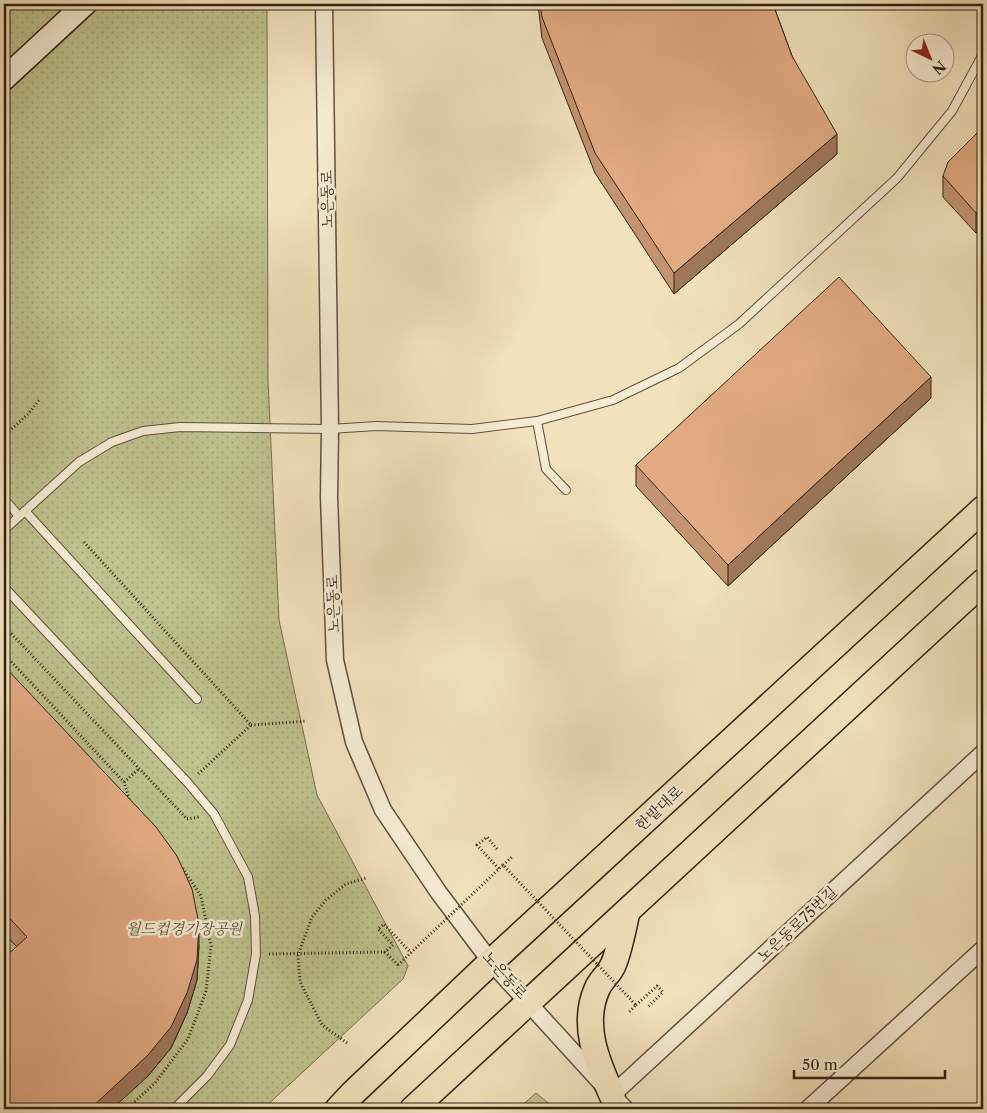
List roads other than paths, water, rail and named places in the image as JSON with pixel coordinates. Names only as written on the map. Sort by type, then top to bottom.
[{"type":"main road","name":"한밭대로","points":[[328,1109],[345,1101],[491,962],[983,509]]},
{"type":"main road","points":[[412,1109],[983,582]]},
{"type":"main road","points":[[618,1102],[597,1064],[589,1019],[598,987],[613,966],[627,912]]},
{"type":"street","points":[[4,79],[85,4]]},
{"type":"street","name":"노은동로","points":[[324,4],[330,429],[329,497],[335,660],[354,742],[382,810],[439,893],[491,962],[618,1102]]},
{"type":"street","name":"노은동로75번길","points":[[618,1102],[983,753]]},
{"type":"street","points":[[808,1109],[983,949]]},
{"type":"lane","points":[[4,530],[79,462],[112,442],[143,431],[180,427],[330,429],[376,426],[472,430],[537,421],[613,400],[679,368],[739,324],[897,178],[952,111],[983,54]]},
{"type":"lane","points":[[537,421],[546,469],[566,490]]},
{"type":"lane","points":[[4,499],[22,513],[197,699]]},
{"type":"lane","points":[[4,587],[188,783],[214,814],[248,877],[255,916],[256,954],[248,1000],[230,1045],[206,1076],[174,1109]]},
{"type":"park label","name":"월드컵경기장공원","points":[[184,928]]}]
